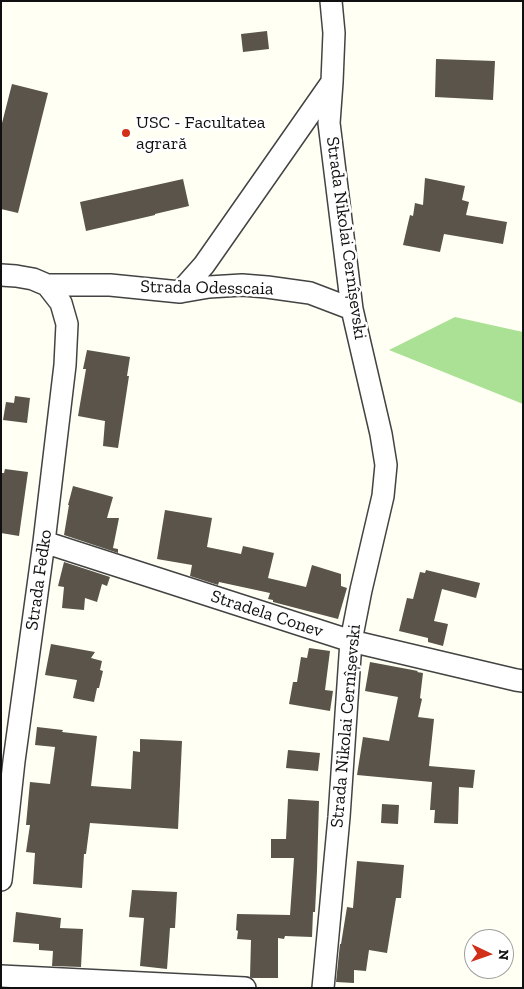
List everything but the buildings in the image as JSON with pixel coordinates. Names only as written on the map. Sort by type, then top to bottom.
[{"type":"street","name":"Strada Nikolai Cernîșevski","points":[[323,988],[339,817],[351,641],[383,496],[386,465],[381,434],[352,309],[329,123],[334,33],[331,1]]},
{"type":"street","name":"Strada Nikolai Cernîșevski","points":[[180,292],[204,265],[332,82]]},
{"type":"street","name":"Strada Odesscaia","points":[[1,275],[16,276],[47,285],[110,285],[180,292],[218,286],[267,287],[310,293],[352,309]]},
{"type":"street","name":"Strada Fedko","points":[[1,880],[14,761],[44,542],[65,365],[67,324],[61,303],[47,285]]},
{"type":"street","name":"Stradela Conev","points":[[44,542],[351,641],[523,681]]},
{"type":"street","points":[[1,976],[245,988]]},
{"type":"green space","points":[[455,317],[523,332],[523,404],[389,350]]},
{"type":"place","name":"USC - Facultatea agrară","points":[[126,133]]}]
